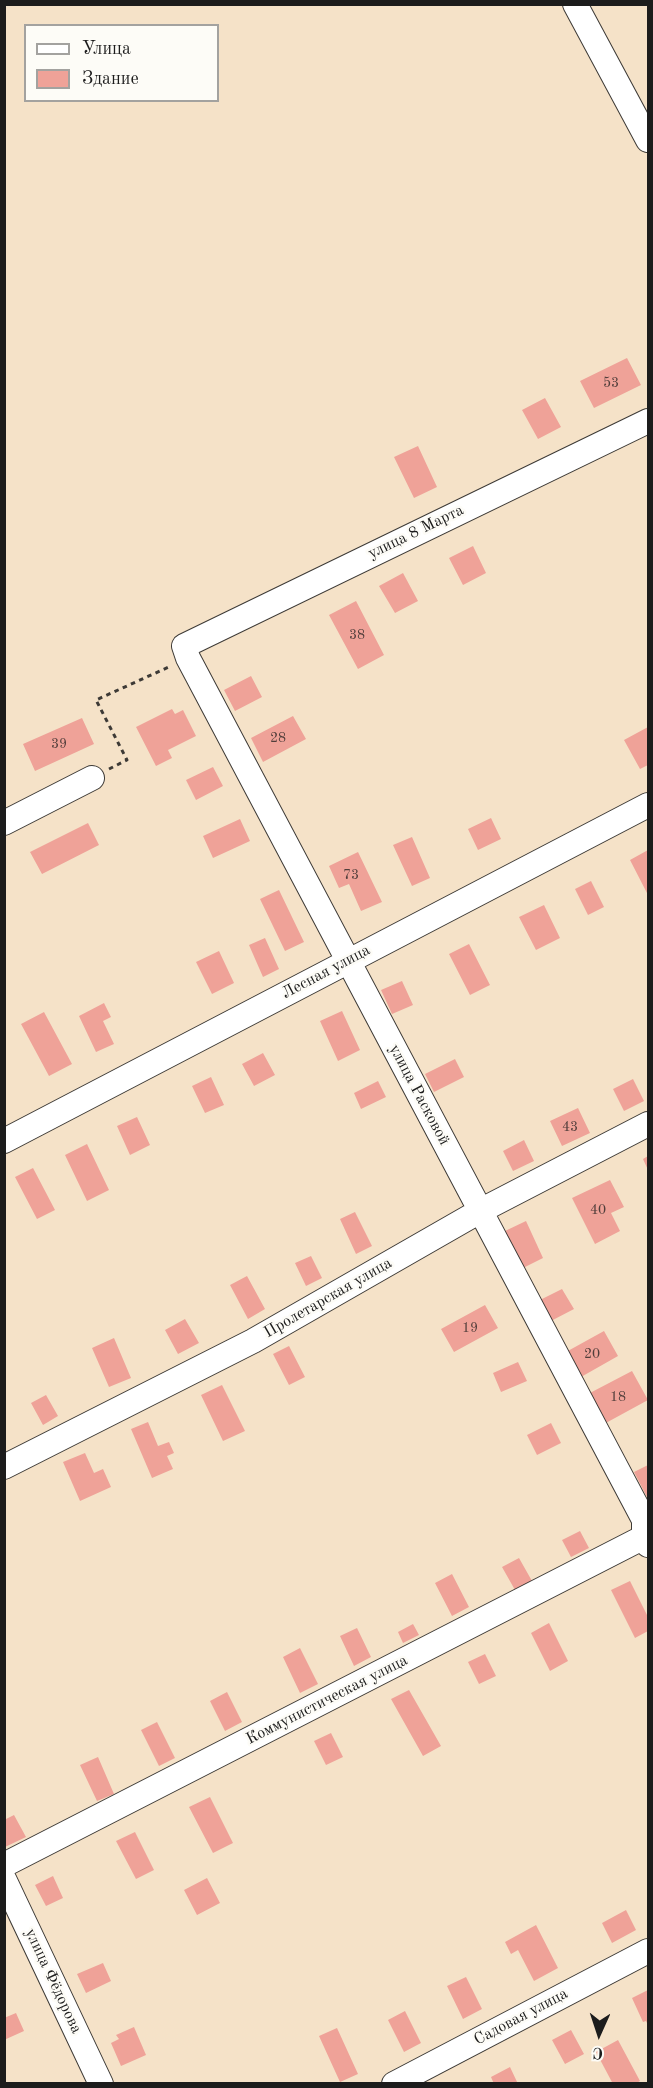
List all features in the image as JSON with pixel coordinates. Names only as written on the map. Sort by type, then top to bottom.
[{"type":"street","points":[[575,4],[648,140]]},
{"type":"street","name":"улица 8 Марта","points":[[186,652],[648,421]]},
{"type":"street","name":"улица Расковой","points":[[186,652],[644,1520],[647,1539]]},
{"type":"street","points":[[4,823],[92,778]]},
{"type":"street","name":"Лесная улица","points":[[4,1141],[648,806]]},
{"type":"street","name":"Пролетарская улица","points":[[4,1467],[253,1341],[480,1211],[648,1124]]},
{"type":"street","name":"Коммунистическая улица","points":[[4,1865],[647,1539]]},
{"type":"street","name":"улица Фёдорова","points":[[4,1879],[101,2084]]},
{"type":"street","name":"Садовая улица","points":[[393,2084],[648,1951]]},
{"type":"path","points":[[92,778],[127,760],[96,700],[186,652]]},
{"type":"building","points":[[627,358],[641,385],[594,408],[580,381]]},
{"type":"building","points":[[545,398],[561,427],[538,439],[522,410]]},
{"type":"building","points":[[418,446],[437,487],[414,498],[394,457]]},
{"type":"building","points":[[473,546],[486,573],[463,585],[449,558]]},
{"type":"building","points":[[403,573],[418,601],[395,613],[379,586]]},
{"type":"building","points":[[356,601],[384,655],[358,669],[329,615]]},
{"type":"building","points":[[251,676],[262,697],[235,711],[224,690]]},
{"type":"building","points":[[172,709],[175,714],[183,710],[196,736],[168,750],[172,758],[156,766],[136,727]]},
{"type":"building","points":[[293,716],[306,739],[263,762],[251,738]]},
{"type":"building","points":[[82,718],[94,744],[35,771],[23,744]]},
{"type":"building","points":[[648,727],[648,765],[640,769],[624,740]]},
{"type":"building","points":[[213,767],[223,786],[196,800],[186,780]]},
{"type":"building","points":[[491,818],[501,839],[478,850],[468,829]]},
{"type":"building","points":[[240,819],[250,841],[213,858],[203,836]]},
{"type":"building","points":[[88,823],[99,845],[42,874],[30,852]]},
{"type":"building","points":[[412,837],[430,878],[412,886],[393,845]]},
{"type":"building","points":[[648,850],[648,895],[630,860]]},
{"type":"building","points":[[358,852],[382,902],[361,911],[349,884],[339,888],[329,866]]},
{"type":"building","points":[[591,881],[604,907],[588,915],[575,889]]},
{"type":"building","points":[[279,890],[304,942],[285,951],[260,899]]},
{"type":"building","points":[[544,905],[560,938],[536,950],[519,917]]},
{"type":"building","points":[[265,938],[279,969],[263,977],[249,945]]},
{"type":"building","points":[[469,944],[490,985],[470,995],[449,954]]},
{"type":"building","points":[[219,951],[234,983],[212,994],[196,962]]},
{"type":"building","points":[[402,981],[413,1005],[392,1014],[381,990]]},
{"type":"building","points":[[104,1003],[111,1017],[103,1021],[114,1044],[96,1052],[79,1016]]},
{"type":"building","points":[[342,1011],[360,1050],[338,1061],[320,1021]]},
{"type":"building","points":[[44,1012],[72,1064],[49,1076],[21,1024]]},
{"type":"building","points":[[263,1053],[275,1075],[254,1086],[242,1064]]},
{"type":"building","points":[[455,1059],[464,1077],[434,1092],[425,1074]]},
{"type":"building","points":[[211,1077],[224,1105],[205,1113],[192,1086]]},
{"type":"building","points":[[633,1079],[644,1101],[624,1111],[613,1089]]},
{"type":"building","points":[[378,1081],[386,1097],[361,1109],[354,1093]]},
{"type":"building","points":[[578,1108],[590,1133],[562,1146],[550,1121]]},
{"type":"building","points":[[137,1117],[150,1145],[130,1155],[117,1126]]},
{"type":"building","points":[[524,1140],[534,1161],[513,1171],[503,1151]]},
{"type":"building","points":[[87,1144],[109,1190],[87,1201],[65,1155]]},
{"type":"building","points":[[648,1156],[648,1170],[643,1159]]},
{"type":"building","points":[[33,1168],[55,1210],[37,1219],[15,1177]]},
{"type":"building","points":[[610,1180],[624,1207],[611,1213],[620,1231],[595,1244],[572,1198]]},
{"type":"building","points":[[355,1212],[372,1246],[356,1254],[340,1219]]},
{"type":"building","points":[[526,1221],[543,1258],[523,1268],[505,1231]]},
{"type":"building","points":[[311,1256],[322,1278],[306,1286],[295,1263]]},
{"type":"building","points":[[247,1276],[265,1309],[248,1319],[230,1285]]},
{"type":"building","points":[[562,1289],[574,1309],[549,1322],[538,1301]]},
{"type":"building","points":[[485,1305],[498,1328],[454,1352],[441,1329]]},
{"type":"building","points":[[185,1319],[199,1343],[178,1354],[165,1330]]},
{"type":"building","points":[[604,1331],[618,1356],[581,1377],[566,1352]]},
{"type":"building","points":[[114,1338],[131,1378],[109,1387],[92,1348]]},
{"type":"building","points":[[289,1346],[305,1377],[289,1385],[273,1354]]},
{"type":"building","points":[[518,1362],[527,1381],[501,1392],[493,1373]]},
{"type":"building","points":[[632,1371],[648,1400],[604,1424],[588,1394]]},
{"type":"building","points":[[222,1385],[245,1431],[223,1441],[201,1395]]},
{"type":"building","points":[[46,1395],[58,1416],[43,1425],[31,1403]]},
{"type":"building","points":[[148,1422],[158,1446],[169,1442],[174,1453],[167,1456],[173,1469],[152,1478],[131,1429]]},
{"type":"building","points":[[551,1423],[561,1443],[537,1455],[527,1435]]},
{"type":"building","points":[[85,1453],[94,1473],[103,1469],[111,1487],[80,1501],[63,1462]]},
{"type":"building","points":[[648,1465],[648,1499],[634,1472]]},
{"type":"building","points":[[580,1531],[589,1548],[571,1557],[562,1540]]},
{"type":"building","points":[[519,1558],[532,1581],[515,1590],[502,1567]]},
{"type":"building","points":[[452,1574],[469,1607],[452,1616],[435,1583]]},
{"type":"building","points":[[630,1581],[648,1617],[648,1631],[635,1638],[611,1590]]},
{"type":"building","points":[[549,1623],[568,1661],[550,1671],[531,1633]]},
{"type":"building","points":[[413,1624],[419,1635],[403,1643],[398,1632]]},
{"type":"building","points":[[357,1628],[371,1657],[354,1666],[340,1636]]},
{"type":"building","points":[[300,1648],[318,1684],[300,1693],[283,1657]]},
{"type":"building","points":[[485,1654],[496,1676],[479,1684],[468,1662]]},
{"type":"building","points":[[409,1690],[441,1746],[423,1756],[391,1699]]},
{"type":"building","points":[[227,1692],[242,1722],[225,1731],[210,1701]]},
{"type":"building","points":[[157,1722],[175,1758],[159,1766],[141,1730]]},
{"type":"building","points":[[331,1733],[343,1757],[326,1765],[314,1741]]},
{"type":"building","points":[[98,1757],[114,1794],[97,1801],[80,1765]]},
{"type":"building","points":[[210,1797],[233,1843],[213,1853],[189,1807]]},
{"type":"building","points":[[14,1815],[26,1837],[5,1847],[4,1820]]},
{"type":"building","points":[[135,1832],[154,1870],[136,1879],[116,1841]]},
{"type":"building","points":[[53,1876],[63,1898],[46,1906],[35,1885]]},
{"type":"building","points":[[207,1878],[220,1903],[197,1915],[184,1890]]},
{"type":"building","points":[[626,1910],[636,1930],[612,1943],[602,1923]]},
{"type":"building","points":[[536,1925],[558,1968],[534,1981],[518,1950],[511,1954],[505,1942]]},
{"type":"building","points":[[103,1963],[111,1981],[86,1993],[77,1974]]},
{"type":"building","points":[[466,1977],[482,2009],[463,2019],[447,1986]]},
{"type":"building","points":[[648,1990],[648,2025],[646,2021],[643,2022],[632,1998]]},
{"type":"building","points":[[405,2011],[421,2043],[404,2052],[388,2020]]},
{"type":"building","points":[[16,2013],[24,2031],[4,2040],[4,2018]]},
{"type":"building","points":[[134,2027],[146,2055],[121,2066],[111,2043],[119,2039],[116,2035]]},
{"type":"building","points":[[337,2028],[358,2074],[340,2082],[319,2036]]},
{"type":"building","points":[[571,2030],[584,2054],[565,2064],[552,2040]]},
{"type":"building","points":[[618,2040],[640,2081],[635,2084],[613,2084],[596,2052]]},
{"type":"building","points":[[510,2067],[518,2084],[494,2084],[491,2077]]}]
